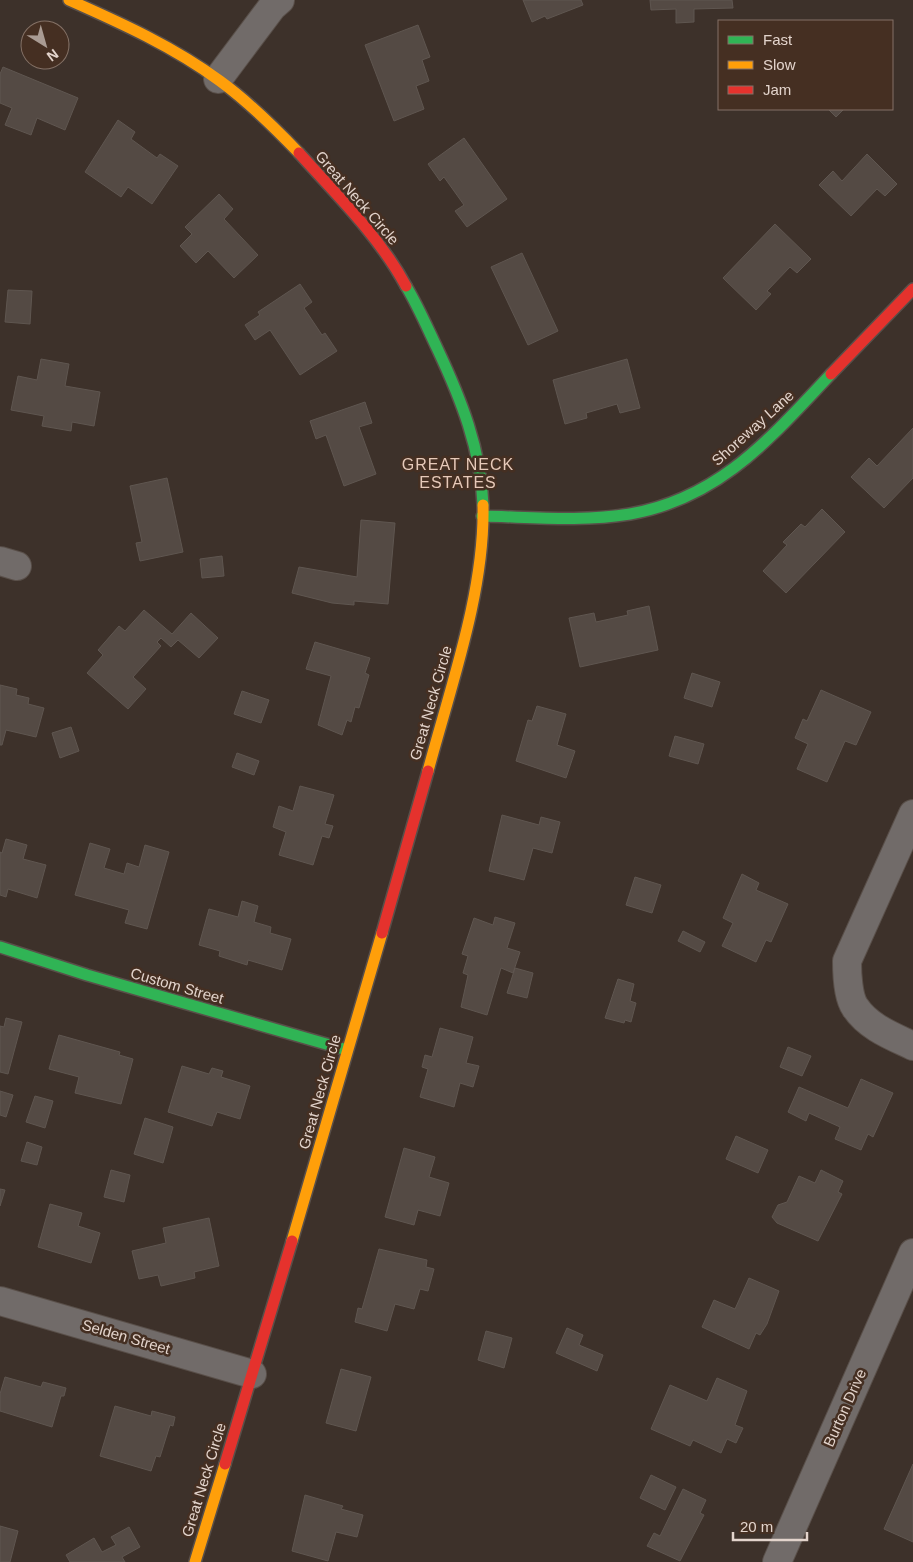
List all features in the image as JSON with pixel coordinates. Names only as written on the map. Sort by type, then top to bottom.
[{"type":"street","name":"Great Neck Circle","points":[[69,0],[106,16],[163,45],[218,79],[260,113],[283,135],[369,230],[392,262],[413,297],[453,380],[470,429],[482,479],[479,568],[469,622],[270,1318],[195,1562]]},
{"type":"street","points":[[218,79],[272,7],[280,0]]},
{"type":"street","name":"Shoreway Lane","points":[[482,516],[586,518],[630,514],[671,503],[706,488],[737,467],[772,436],[913,289]]},
{"type":"street","points":[[913,814],[846,961],[854,1006],[875,1027],[913,1046]]},
{"type":"street","name":"Custom Street","points":[[0,947],[87,975],[348,1050]]},
{"type":"street","name":"Burton Drive","points":[[777,1562],[913,1253]]},
{"type":"street","name":"Selden Street","points":[[0,1301],[252,1374]]},
{"type":"building","points":[[523,0],[581,0],[583,5],[547,19],[545,16],[532,22]]},
{"type":"building","points":[[650,0],[732,0],[733,8],[694,9],[694,22],[676,23],[676,9],[651,10]]},
{"type":"building","points":[[418,25],[430,57],[422,60],[429,81],[416,86],[424,109],[394,121],[365,45]]},
{"type":"building","points":[[3,67],[78,98],[65,130],[37,118],[31,135],[5,125],[12,108],[0,103],[0,74]]},
{"type":"building","points":[[829,110],[843,110],[836,117]]},
{"type":"building","points":[[118,120],[135,132],[131,139],[157,158],[160,154],[178,166],[152,204],[128,187],[121,197],[85,172]]},
{"type":"building","points":[[464,138],[507,199],[467,227],[455,211],[464,205],[444,177],[440,181],[428,164]]},
{"type":"building","points":[[867,154],[897,184],[885,196],[877,189],[851,216],[819,185],[833,171],[842,181]]},
{"type":"building","points":[[219,194],[233,209],[224,219],[258,255],[234,278],[208,251],[196,263],[180,246],[192,234],[185,227]]},
{"type":"building","points":[[775,224],[811,259],[797,273],[790,267],[767,291],[771,294],[756,310],[723,278]]},
{"type":"building","points":[[522,253],[558,331],[528,345],[491,267]]},
{"type":"building","points":[[300,284],[312,302],[304,308],[322,335],[325,333],[337,351],[300,375],[270,330],[255,340],[245,325],[260,315],[258,312]]},
{"type":"building","points":[[8,290],[32,291],[30,324],[5,322]]},
{"type":"building","points":[[41,359],[69,364],[65,386],[100,392],[94,426],[72,422],[71,431],[42,426],[44,416],[11,410],[18,376],[37,380]]},
{"type":"building","points":[[627,359],[640,408],[620,413],[617,404],[586,413],[587,418],[565,424],[553,380]]},
{"type":"building","points":[[365,402],[372,423],[359,427],[376,474],[344,486],[326,435],[316,439],[310,421]]},
{"type":"building","points":[[913,428],[913,478],[884,508],[851,477],[869,458],[877,466]]},
{"type":"building","points":[[167,478],[183,552],[140,561],[136,543],[142,542],[130,486]]},
{"type":"building","points":[[822,509],[845,532],[786,593],[763,571],[787,545],[783,542],[801,524],[805,527]]},
{"type":"building","points":[[361,520],[395,523],[388,604],[354,601],[354,605],[332,603],[292,593],[299,567],[357,577]]},
{"type":"building","points":[[222,556],[224,576],[202,578],[200,559]]},
{"type":"building","points":[[649,606],[658,650],[580,667],[569,618],[594,613],[596,622],[628,615],[627,611]]},
{"type":"building","points":[[144,610],[172,634],[191,613],[218,638],[199,658],[178,640],[171,647],[161,638],[157,642],[161,646],[133,677],[146,689],[128,709],[87,673],[103,655],[98,650],[119,626],[125,631]]},
{"type":"building","points":[[315,642],[370,658],[365,673],[369,675],[359,708],[355,707],[351,722],[347,720],[342,735],[318,725],[331,676],[306,669]]},
{"type":"building","points":[[692,673],[720,682],[712,707],[684,698]]},
{"type":"building","points":[[0,685],[17,689],[16,695],[29,698],[28,704],[44,708],[36,737],[6,730],[2,745],[0,745]]},
{"type":"building","points":[[821,690],[871,712],[856,745],[845,741],[827,782],[797,769],[808,744],[795,738],[803,719],[807,721]]},
{"type":"building","points":[[242,691],[269,700],[261,723],[234,714]]},
{"type":"building","points":[[537,706],[566,714],[557,745],[575,751],[566,778],[516,761],[528,720],[532,721]]},
{"type":"building","points":[[71,727],[79,751],[60,758],[52,733]]},
{"type":"building","points":[[675,736],[704,744],[698,764],[669,756]]},
{"type":"building","points":[[237,753],[259,761],[254,775],[232,767]]},
{"type":"building","points":[[300,786],[334,795],[325,824],[333,826],[329,838],[322,836],[313,865],[279,855],[286,832],[273,827],[279,806],[293,811]]},
{"type":"building","points":[[502,815],[539,825],[541,817],[560,822],[552,853],[533,848],[524,880],[489,871]]},
{"type":"building","points":[[6,839],[27,845],[23,859],[46,865],[37,898],[8,889],[6,897],[0,895],[0,852],[2,853]]},
{"type":"building","points":[[90,843],[110,849],[104,868],[124,874],[127,863],[139,867],[145,845],[169,852],[147,929],[125,923],[129,910],[75,895]]},
{"type":"building","points":[[742,874],[759,883],[756,890],[788,904],[771,942],[766,940],[756,962],[722,946],[733,923],[723,918]]},
{"type":"building","points":[[635,877],[661,885],[652,913],[626,905]]},
{"type":"building","points":[[242,901],[258,906],[254,922],[271,927],[270,933],[291,939],[282,970],[248,960],[247,965],[219,956],[220,951],[199,945],[209,909],[238,917]]},
{"type":"building","points":[[495,917],[515,923],[507,948],[520,952],[513,973],[501,968],[487,1015],[461,1007],[468,975],[463,973],[468,956],[462,954],[474,918],[493,925]]},
{"type":"building","points":[[683,931],[705,942],[700,952],[678,941]]},
{"type":"building","points":[[515,968],[533,973],[527,998],[507,993]]},
{"type":"building","points":[[618,979],[634,984],[630,1001],[636,1003],[631,1022],[625,1020],[624,1023],[605,1018]]},
{"type":"building","points":[[6,1018],[22,1022],[8,1074],[0,1072],[0,1026],[4,1027]]},
{"type":"building","points":[[440,1028],[473,1037],[466,1063],[479,1066],[473,1087],[460,1083],[454,1107],[420,1097],[428,1069],[422,1067],[425,1055],[432,1057]]},
{"type":"building","points":[[59,1035],[120,1052],[119,1055],[133,1059],[121,1104],[75,1093],[79,1077],[49,1069]]},
{"type":"building","points":[[788,1047],[811,1056],[802,1076],[780,1067]]},
{"type":"building","points":[[182,1066],[209,1074],[212,1068],[223,1071],[221,1077],[250,1086],[240,1119],[217,1112],[212,1126],[168,1112]]},
{"type":"building","points":[[861,1079],[893,1093],[873,1137],[868,1134],[861,1150],[835,1139],[840,1127],[809,1113],[806,1121],[788,1112],[799,1087],[848,1108]]},
{"type":"building","points":[[0,1091],[13,1095],[6,1117],[0,1115]]},
{"type":"building","points":[[35,1096],[53,1101],[45,1128],[26,1122]]},
{"type":"building","points":[[145,1118],[173,1127],[163,1163],[134,1154]]},
{"type":"building","points":[[736,1136],[768,1150],[758,1173],[726,1159]]},
{"type":"building","points":[[27,1142],[42,1147],[37,1165],[21,1161]]},
{"type":"building","points":[[404,1148],[435,1157],[429,1177],[449,1183],[440,1216],[418,1210],[414,1225],[385,1217]]},
{"type":"building","points":[[111,1170],[130,1175],[124,1202],[104,1197]]},
{"type":"building","points":[[821,1170],[843,1181],[838,1192],[842,1194],[818,1241],[777,1223],[772,1217],[778,1205],[787,1202],[799,1176],[815,1183]]},
{"type":"building","points":[[0,1189],[5,1190],[0,1206]]},
{"type":"building","points":[[50,1204],[82,1213],[78,1226],[100,1233],[91,1263],[38,1247]]},
{"type":"building","points":[[209,1218],[219,1266],[194,1272],[195,1278],[161,1286],[158,1275],[139,1279],[132,1251],[166,1243],[163,1228]]},
{"type":"building","points":[[379,1249],[427,1260],[426,1267],[434,1269],[428,1291],[420,1289],[414,1309],[395,1304],[387,1331],[355,1322],[358,1308],[362,1309]]},
{"type":"building","points":[[749,1278],[779,1291],[767,1324],[760,1335],[756,1333],[749,1349],[702,1327],[714,1300],[735,1309]]},
{"type":"building","points":[[567,1328],[583,1335],[579,1345],[603,1355],[597,1371],[556,1353]]},
{"type":"building","points":[[486,1331],[512,1338],[504,1368],[478,1360]]},
{"type":"building","points":[[341,1369],[371,1377],[356,1431],[326,1423]]},
{"type":"building","points":[[5,1377],[41,1387],[43,1382],[66,1388],[64,1396],[61,1396],[52,1427],[0,1411],[0,1394]]},
{"type":"building","points":[[717,1378],[747,1391],[735,1425],[743,1428],[736,1443],[727,1439],[721,1453],[693,1440],[690,1446],[651,1429],[670,1385],[707,1401]]},
{"type":"building","points":[[115,1406],[151,1416],[152,1411],[175,1417],[173,1426],[170,1425],[160,1457],[156,1456],[151,1471],[100,1456]]},
{"type":"building","points":[[913,1464],[913,1542],[884,1529]]},
{"type":"building","points":[[651,1475],[676,1487],[665,1510],[640,1498]]},
{"type":"building","points":[[683,1489],[706,1500],[700,1513],[704,1515],[680,1561],[647,1546],[654,1533],[660,1536]]},
{"type":"building","points":[[305,1495],[343,1506],[341,1509],[363,1515],[357,1537],[336,1532],[328,1561],[292,1551]]},
{"type":"building","points":[[0,1526],[18,1531],[10,1562],[0,1562]]},
{"type":"building","points":[[129,1527],[140,1547],[122,1557],[125,1562],[70,1562],[66,1555],[94,1538],[102,1552],[116,1545],[111,1537]]},
{"type":"traffic: fast","points":[[406,286],[437,348],[462,405],[474,444],[483,505]]},
{"type":"traffic: fast","points":[[482,516],[594,518],[630,514],[662,506],[691,494],[718,479],[742,462],[765,442],[831,374]]},
{"type":"traffic: fast","points":[[0,947],[87,975],[347,1050]]},
{"type":"traffic: slow","points":[[69,0],[147,36],[184,57],[231,89],[271,124],[299,153]]},
{"type":"traffic: slow","points":[[428,771],[456,673],[472,606],[482,538],[483,505]]},
{"type":"traffic: slow","points":[[292,1241],[382,933]]},
{"type":"traffic: slow","points":[[195,1562],[225,1464]]},
{"type":"traffic: jam","points":[[299,153],[370,233],[406,286]]},
{"type":"traffic: jam","points":[[831,374],[913,289]]},
{"type":"traffic: jam","points":[[382,933],[428,771]]},
{"type":"traffic: jam","points":[[225,1464],[292,1241]]},
{"type":"district","name":"GREAT NECK ESTATES","points":[[458,473]]}]
